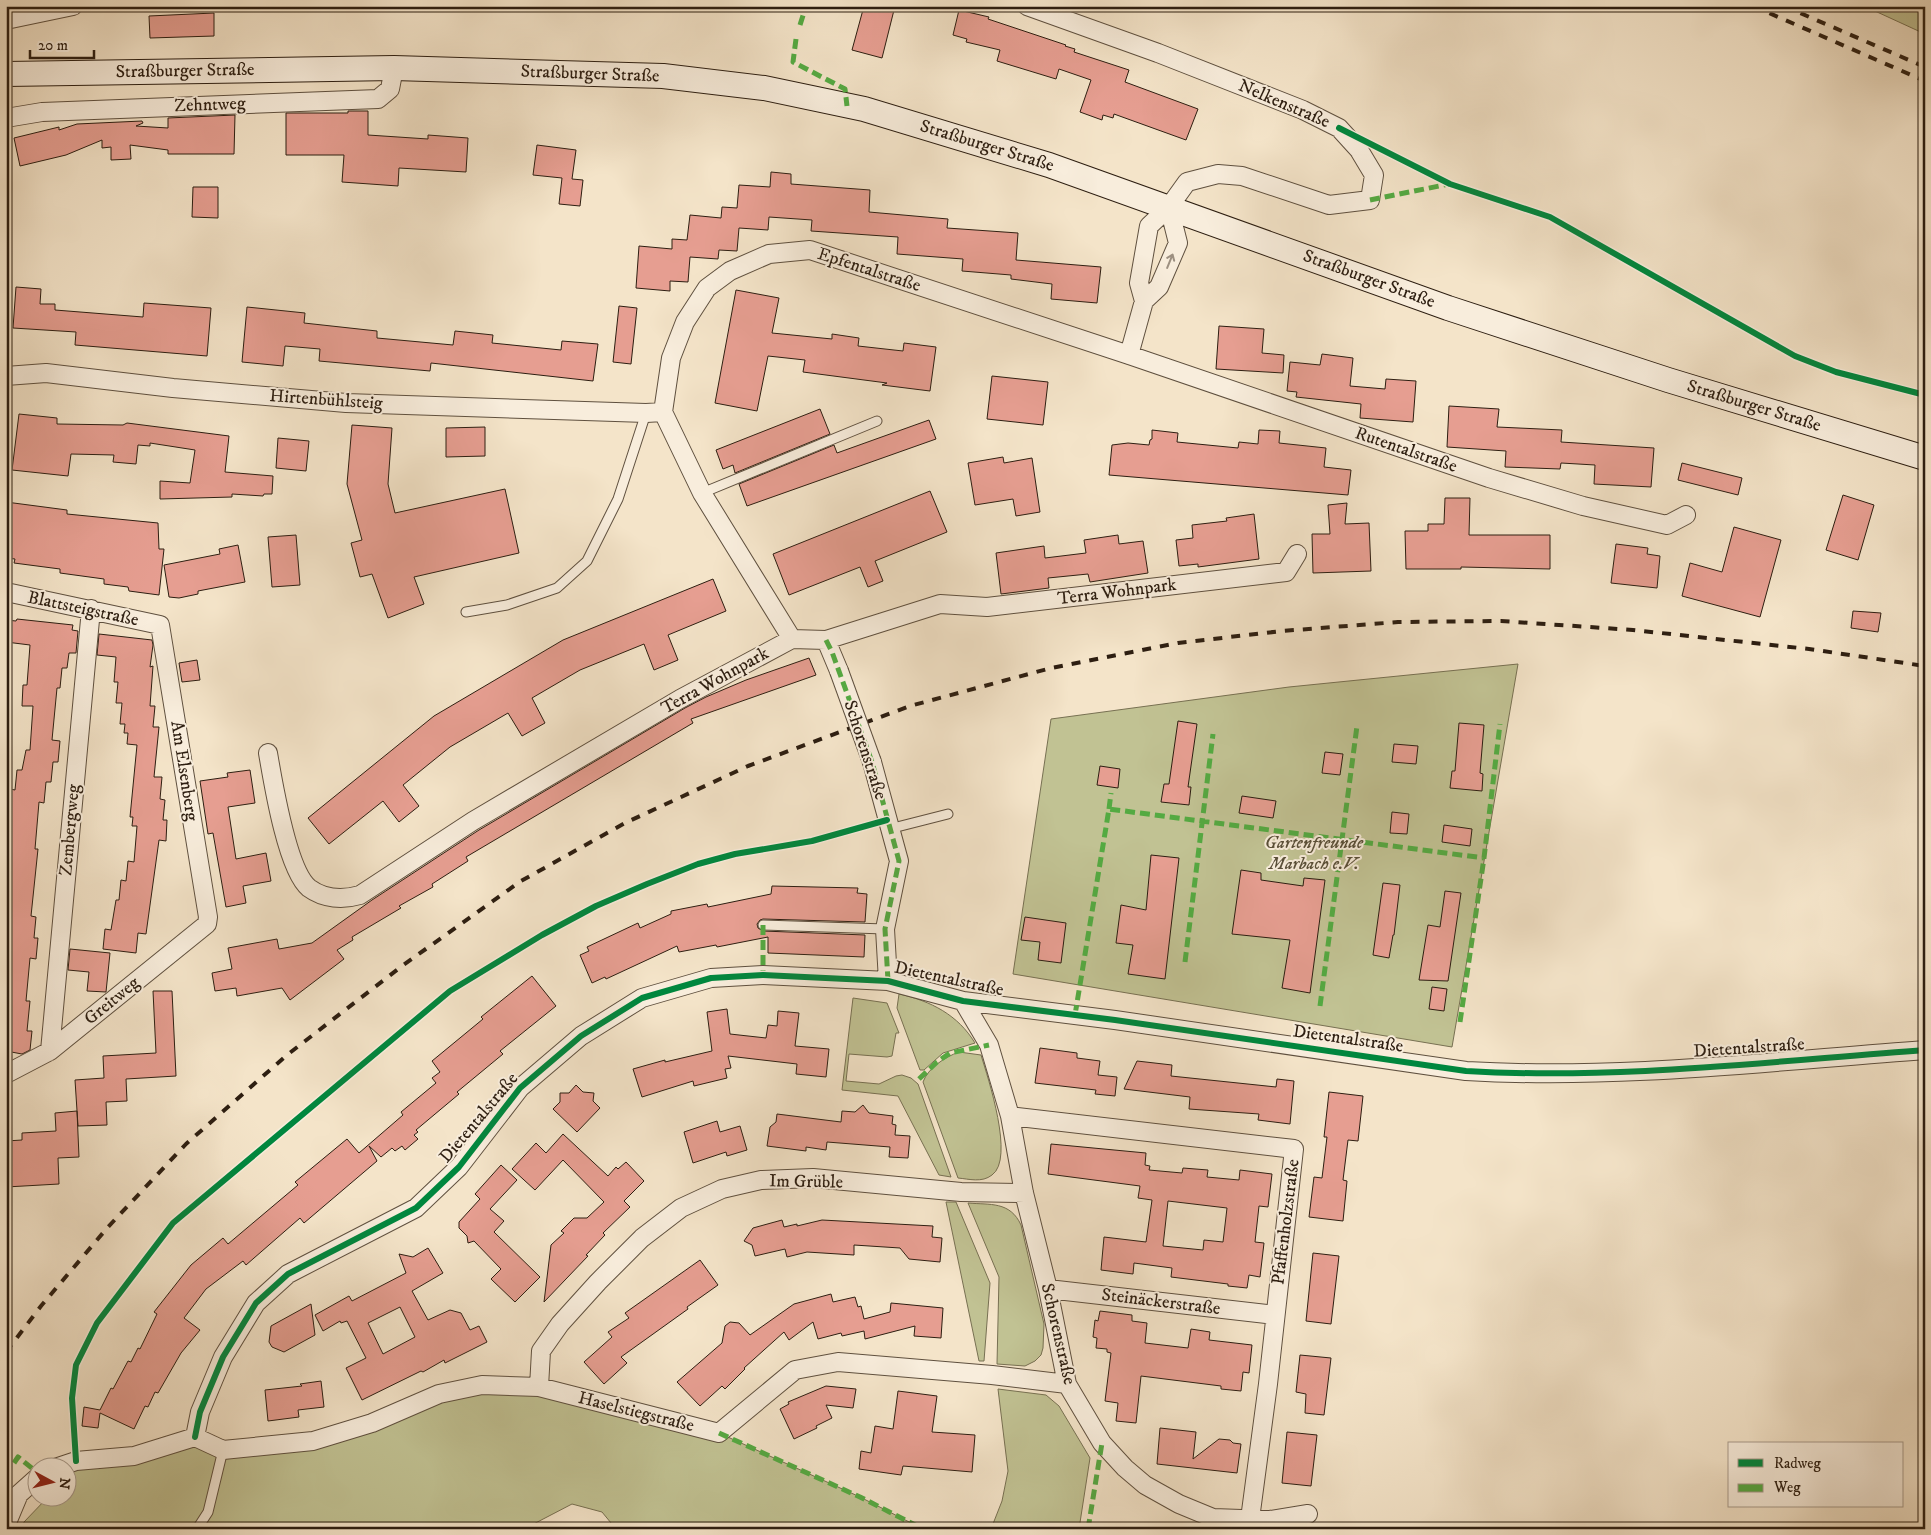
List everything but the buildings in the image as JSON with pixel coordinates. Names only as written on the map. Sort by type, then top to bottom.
[{"type":"main road","name":"Straßburger Straße","points":[[6,74],[394,68],[663,76],[764,88],[864,109],[1049,165],[1448,308],[1668,380],[1925,458]]},
{"type":"street","points":[[6,20],[73,6]]},
{"type":"street","name":"Nelkenstraße","points":[[1027,6],[1158,53],[1303,110],[1339,128],[1359,150],[1374,175],[1370,200],[1329,206],[1242,176],[1218,174],[1188,182],[1169,207]]},
{"type":"street","name":"Zehntweg","points":[[6,118],[61,111],[378,99],[390,89],[394,68]]},
{"type":"street","points":[[1129,354],[1144,301],[1139,283],[1150,226],[1169,207]]},
{"type":"street","points":[[1144,301],[1160,288],[1178,243],[1169,207]]},
{"type":"street","name":"Epfentalstraße","points":[[654,412],[671,358],[685,322],[707,288],[730,270],[769,254],[810,250],[1129,354]]},
{"type":"street","name":"Rutentalstraße","points":[[1129,354],[1490,478],[1583,506],[1667,525],[1686,515]]},
{"type":"street","name":"Hirtenbühlsteig","points":[[6,376],[46,373],[255,396],[346,403],[654,412]]},
{"type":"street","points":[[654,412],[792,639]]},
{"type":"street","name":"Terra Wohnpark","points":[[268,753],[279,813],[296,871],[308,887],[333,898],[348,899],[360,895],[473,821],[680,699],[792,639],[826,640],[940,604],[987,607],[1286,572],[1297,554]]},
{"type":"street","name":"Blattsteigstraße","points":[[6,592],[91,609],[160,626]]},
{"type":"street","name":"Zembergweg","points":[[50,1051],[91,609]]},
{"type":"street","name":"Am Elsenberg","points":[[160,626],[208,917]]},
{"type":"street","name":"Schorenstraße","points":[[826,640],[872,762],[899,861],[885,930],[888,981]]},
{"type":"street","name":"Greitweg","points":[[6,1074],[50,1051],[207,924],[208,917]]},
{"type":"street","name":"Dietentalstraße","points":[[195,1437],[200,1412],[223,1357],[256,1303],[288,1274],[416,1208],[459,1167],[520,1088],[581,1036],[642,998],[711,978],[763,975],[888,981],[963,1001],[1115,1020],[1466,1071],[1509,1074],[1621,1072],[1925,1050]]},
{"type":"street","name":"Schorenstraße","points":[[963,1001],[989,1045],[1010,1116],[1024,1193],[1048,1289],[1067,1384],[1102,1443],[1125,1468],[1145,1485],[1179,1504],[1213,1518],[1270,1520],[1308,1514]]},
{"type":"street","name":"Pfaffenholzstraße","points":[[1010,1116],[1294,1149],[1250,1519]]},
{"type":"street","name":"Im Grüble","points":[[539,1387],[541,1351],[560,1324],[598,1282],[642,1238],[681,1208],[722,1189],[762,1180],[813,1178],[961,1192],[1024,1193]]},
{"type":"street","name":"Steinäckerstraße","points":[[1048,1289],[1275,1315]]},
{"type":"street","name":"Haselstiegstraße","points":[[223,1450],[313,1441],[372,1423],[439,1394],[482,1385],[539,1387],[719,1433],[795,1370],[838,1362],[992,1375],[1067,1384]]},
{"type":"street","points":[[78,1461],[134,1456],[195,1437],[223,1450]]},
{"type":"street","points":[[6,1525],[19,1494],[28,1486]]},
{"type":"lane","points":[[466,612],[507,605],[556,588],[587,561],[618,499],[654,412]]},
{"type":"lane","points":[[702,493],[877,421]]},
{"type":"lane","points":[[889,829],[948,814]]},
{"type":"lane","points":[[763,924],[885,930]]},
{"type":"lane","points":[[197,1529],[208,1512],[223,1450]]},
{"type":"green space","points":[[1864,6],[1925,6],[1925,34]]},
{"type":"green space","name":"Gartenfreunde Marbach e.V.","points":[[1518,664],[1452,1047],[1013,974],[1051,719],[1289,687]]},
{"type":"green space","points":[[899,994],[933,1005],[943,1011],[968,1033],[975,1043],[943,1053],[924,1070],[920,1070],[897,1008]]},
{"type":"green space","points":[[853,998],[887,1003],[899,1033],[896,1033],[892,1056],[849,1054],[846,1081],[879,1084],[902,1075],[911,1078],[918,1084],[951,1177],[939,1175],[898,1096],[842,1090]]},
{"type":"green space","points":[[959,1052],[981,1055],[998,1118],[1001,1153],[998,1166],[992,1175],[984,1179],[958,1178],[923,1082],[929,1072],[938,1064]]},
{"type":"green space","points":[[946,1202],[956,1202],[990,1283],[984,1361],[979,1361]]},
{"type":"green space","points":[[968,1203],[1005,1208],[1016,1217],[1021,1225],[1044,1324],[1041,1355],[1035,1361],[1025,1366],[997,1364],[999,1277]]},
{"type":"green space","points":[[539,1387],[719,1433],[860,1497],[923,1529],[616,1529],[602,1512],[572,1504],[524,1529],[22,1529],[24,1522],[37,1508],[78,1508],[78,1464],[195,1437],[223,1450],[313,1441],[439,1394]]},
{"type":"green space","points":[[998,1389],[1046,1395],[1059,1406],[1090,1458],[1079,1529],[991,1529],[1002,1501],[1008,1471]]},
{"type":"railway","points":[[1753,6],[1925,81]]},
{"type":"railway","points":[[1784,6],[1925,67]]},
{"type":"railway","points":[[6,1352],[41,1306],[108,1227],[186,1144],[287,1055],[402,966],[521,881],[625,823],[748,766],[910,706],[1051,668],[1178,643],[1282,631],[1398,622],[1501,621],[1633,630],[1809,649],[1925,666]]},
{"type":"marked path","points":[[800,25],[806,6]]},
{"type":"marked path","points":[[796,39],[793,62],[845,89],[847,106]]},
{"type":"marked path","points":[[1370,200],[1449,184]]},
{"type":"marked path","points":[[826,640],[872,762],[899,861],[885,929],[888,981]]},
{"type":"marked path","points":[[1460,1022],[1484,858],[1500,724]]},
{"type":"marked path","points":[[1320,1006],[1357,726]]},
{"type":"marked path","points":[[1185,962],[1213,734]]},
{"type":"marked path","points":[[1109,809],[1111,793]]},
{"type":"marked path","points":[[1075,1015],[1109,809],[1484,858]]},
{"type":"marked path","points":[[763,925],[763,975]]},
{"type":"marked path","points":[[919,1079],[950,1053],[989,1045]]},
{"type":"marked path","points":[[719,1433],[860,1497],[923,1529]]},
{"type":"marked path","points":[[1088,1529],[1102,1443]]},
{"type":"marked path","points":[[14,1463],[18,1457],[28,1465]]},
{"type":"cycle path","points":[[1339,128],[1450,184],[1550,217],[1795,356],[1836,372],[1925,395]]},
{"type":"cycle path","points":[[76,1458],[72,1398],[76,1365],[97,1323],[173,1223],[450,991],[542,935],[596,906],[698,864],[735,854],[812,841],[887,820]]},
{"type":"cycle path","points":[[195,1437],[200,1412],[223,1357],[256,1303],[288,1274],[416,1208],[459,1167],[520,1088],[581,1036],[642,998],[711,978],[763,975],[888,981],[963,1001],[1115,1020],[1466,1071],[1523,1073],[1638,1071],[1925,1050]]}]
